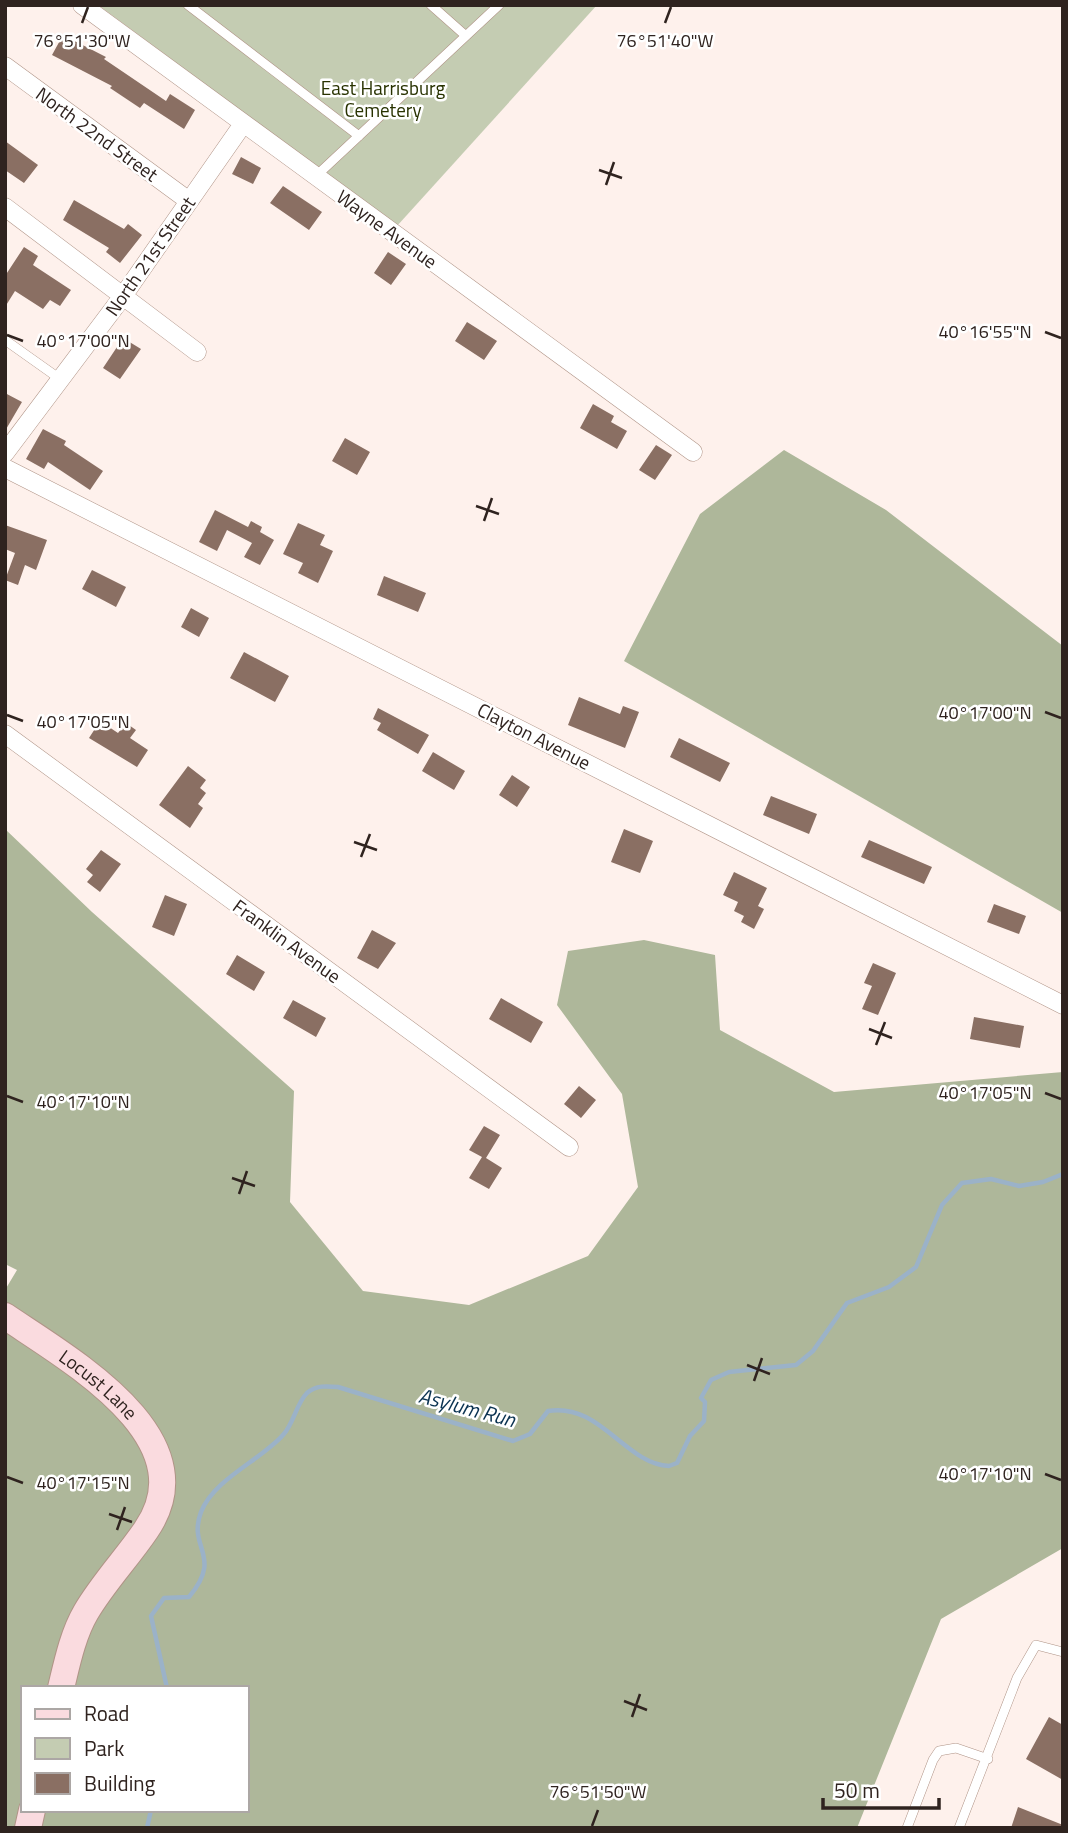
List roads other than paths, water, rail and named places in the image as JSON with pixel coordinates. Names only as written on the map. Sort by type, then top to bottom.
[{"type":"street","name":"Wayne Avenue","points":[[82,5],[693,452]]},
{"type":"street","name":"North 22nd Street","points":[[5,66],[189,201]]},
{"type":"street","name":"North 21st Street","points":[[5,453],[123,296],[243,124]]},
{"type":"street","points":[[5,207],[197,352]]},
{"type":"street","name":"Clayton Avenue","points":[[5,468],[1063,1005]]},
{"type":"street","name":"Franklin Avenue","points":[[5,734],[569,1147]]},
{"type":"street","name":"Locust Lane","points":[[5,1316],[123,1404],[145,1427],[156,1450],[162,1474],[159,1502],[148,1528],[85,1614],[62,1686]]},
{"type":"lane","points":[[188,5],[359,136]]},
{"type":"lane","points":[[431,5],[466,36]]},
{"type":"lane","points":[[316,176],[499,5]]},
{"type":"lane","points":[[5,340],[60,379]]},
{"type":"lane","points":[[960,1828],[969,1798],[988,1759],[1017,1678],[1036,1645],[1063,1652]]},
{"type":"lane","points":[[907,1828],[939,1751],[956,1748],[988,1759]]},
{"type":"waterway","name":"Asylum Run","points":[[167,1686],[151,1616],[164,1598],[189,1597],[199,1583],[204,1571],[198,1535],[201,1512],[216,1490],[283,1435],[303,1397],[310,1390],[338,1387],[513,1441],[530,1434],[548,1411],[566,1411],[598,1424],[653,1463],[669,1466],[677,1463],[690,1436],[704,1421],[705,1402],[701,1398],[711,1380],[729,1372],[796,1365],[813,1351],[847,1303],[889,1287],[916,1267],[942,1205],[962,1183],[991,1179],[1019,1186],[1043,1182],[1063,1174]]},
{"type":"waterway","name":"Asylum Run","points":[[147,1828],[151,1812]]},
{"type":"park label","name":"East Harrisburg Cemetery","points":[[383,99]]}]
